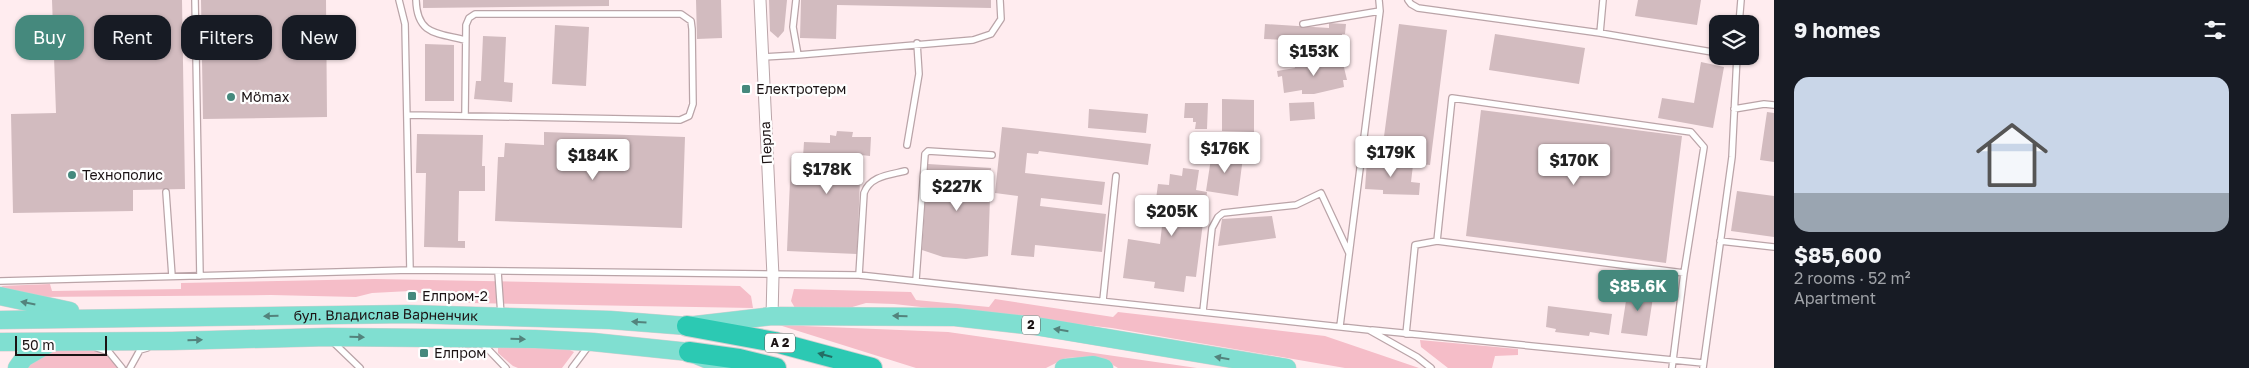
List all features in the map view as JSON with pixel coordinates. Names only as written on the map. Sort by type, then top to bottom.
[{"type":"highway","name":"A 2","points":[[688,326],[775,342],[872,368]]},
{"type":"highway","name":"A 2","points":[[689,352],[739,359],[776,368]]},
{"type":"main road","points":[[0,296],[110,319]]},
{"type":"main road","name":"бул. Владислав Варненчик","points":[[0,320],[407,314],[610,320],[688,326],[772,316]]},
{"type":"main road","name":"2","points":[[772,316],[955,317],[1035,326],[1287,368]]},
{"type":"main road","name":"бул. Владислав Варненчик","points":[[0,342],[172,341],[328,337],[477,338],[593,342],[689,352],[726,368]]},
{"type":"main road","points":[[17,368],[24,358],[51,342]]},
{"type":"main road","points":[[1064,368],[1093,365],[1104,368]]},
{"type":"street","name":"Перла","points":[[760,0],[773,276],[772,316]]},
{"type":"lane","points":[[195,0],[200,276]]},
{"type":"lane","points":[[399,0],[405,24],[410,270]]},
{"type":"lane","points":[[416,0],[416,14],[426,29],[465,40]]},
{"type":"lane","points":[[796,0],[794,27],[798,55]]},
{"type":"lane","points":[[763,57],[974,40],[991,34],[1001,19],[1000,0]]},
{"type":"lane","points":[[1340,326],[1380,11],[1379,0]]},
{"type":"lane","points":[[1408,0],[1418,8],[1600,33],[1709,51]]},
{"type":"lane","points":[[1600,33],[1603,0]]},
{"type":"lane","points":[[1740,15],[1741,0]]},
{"type":"lane","points":[[1303,24],[1380,11]]},
{"type":"lane","points":[[408,114],[465,116],[680,120],[689,116],[693,104],[692,25],[688,18],[681,14],[478,14],[472,16],[467,21],[465,40],[465,116]]},
{"type":"lane","points":[[907,145],[919,74],[917,44]]},
{"type":"lane","points":[[0,281],[410,270],[773,276],[859,275],[1406,334],[1673,359],[1703,365],[1732,157],[1736,65]]},
{"type":"lane","points":[[1438,241],[1452,98],[1690,132],[1704,147],[1684,273],[1672,368]]},
{"type":"lane","points":[[1734,109],[1764,104],[1774,105]]},
{"type":"lane","points":[[916,280],[925,154],[928,151],[992,155]]},
{"type":"lane","points":[[859,275],[864,193],[867,185],[873,180],[905,171]]},
{"type":"lane","points":[[1103,300],[1116,176]]},
{"type":"lane","points":[[166,192],[172,276]]},
{"type":"lane","points":[[1203,311],[1212,228],[1218,217],[1223,214],[1296,205],[1321,193],[1349,253]]},
{"type":"lane","points":[[1406,334],[1415,245],[1438,241],[1684,273]]},
{"type":"lane","points":[[1720,241],[1774,247]]},
{"type":"lane","points":[[498,272],[501,317]]},
{"type":"lane","points":[[1369,330],[1417,357],[1431,368]]},
{"type":"lane","points":[[328,337],[360,368]]},
{"type":"lane","points":[[477,338],[506,368]]},
{"type":"lane","points":[[130,368],[140,350],[172,341]]},
{"type":"lane","points":[[76,342],[109,352],[122,368]]},
{"type":"lane","points":[[572,368],[593,342]]},
{"type":"shaded area","points":[[375,279],[740,286],[751,296],[753,308],[470,303],[410,291],[372,293],[356,297],[271,295],[35,297],[10,291],[1,286],[50,284],[52,291],[181,289],[181,283]]},
{"type":"shaded area","points":[[794,289],[911,292],[916,300],[989,307],[995,299],[1113,317],[1118,312],[1325,336],[1419,368],[1345,368],[1112,328],[894,304],[866,303],[849,308],[795,308],[791,301]]},
{"type":"shaded area","points":[[779,325],[948,332],[1197,368],[1118,368],[1106,361],[1084,357],[1066,358],[1046,368],[916,368]]},
{"type":"shaded area","points":[[1420,340],[1518,349],[1518,355],[1495,356],[1492,368],[1448,368],[1421,347]]},
{"type":"shaded area","points":[[51,342],[109,352],[122,368],[17,368]]},
{"type":"shaded area","points":[[498,347],[566,348],[574,352],[562,368],[518,368],[498,353]]},
{"type":"building","points":[[52,0],[182,0],[181,60],[183,60],[185,189],[133,190],[133,211],[13,213],[11,114],[56,113],[54,60],[84,60],[84,15],[53,15]]},
{"type":"building","points":[[201,0],[326,0],[326,15],[282,15],[282,60],[327,60],[327,117],[203,119],[202,60],[272,60],[272,15],[201,15]]},
{"type":"building","points":[[423,0],[609,0],[609,6],[423,8]]},
{"type":"building","points":[[696,0],[721,0],[722,38],[697,39]]},
{"type":"building","points":[[769,0],[787,0],[784,31],[778,38],[770,31]]},
{"type":"building","points":[[801,0],[991,0],[991,8],[837,5],[836,39],[800,38]]},
{"type":"building","points":[[1638,0],[1701,0],[1697,25],[1635,16]]},
{"type":"building","points":[[1329,23],[1346,24],[1345,34],[1342,34],[1342,39],[1329,38],[1329,42],[1264,39],[1265,24],[1329,28]]},
{"type":"building","points":[[1399,24],[1447,30],[1430,165],[1381,159]]},
{"type":"building","points":[[555,25],[589,27],[586,86],[552,84]]},
{"type":"building","points":[[1495,34],[1585,48],[1579,84],[1489,70]]},
{"type":"building","points":[[483,36],[506,37],[504,82],[513,83],[512,102],[474,99],[476,81],[481,81]]},
{"type":"building","points":[[425,44],[454,45],[454,101],[425,101]]},
{"type":"building","points":[[1342,59],[1347,80],[1343,80],[1344,87],[1314,94],[1302,94],[1302,90],[1284,93],[1282,76],[1278,77],[1277,71],[1295,68],[1294,63],[1309,60],[1309,64]]},
{"type":"building","points":[[1701,62],[1724,67],[1713,128],[1658,118],[1662,98],[1694,103]]},
{"type":"building","points":[[1222,99],[1254,100],[1254,132],[1222,131]]},
{"type":"building","points":[[1314,102],[1315,119],[1290,121],[1289,103]]},
{"type":"building","points":[[1185,103],[1208,103],[1207,129],[1195,129],[1196,122],[1193,122],[1193,118],[1184,118]]},
{"type":"building","points":[[1089,109],[1148,114],[1146,133],[1088,128]]},
{"type":"building","points":[[1481,110],[1682,136],[1666,263],[1466,236]]},
{"type":"building","points":[[1767,112],[1774,113],[1774,162],[1760,160]]},
{"type":"building","points":[[1002,127],[1151,144],[1148,165],[1039,151],[1038,154],[1027,153],[1025,173],[1105,182],[1102,205],[1041,198],[1040,206],[1106,214],[1102,252],[1035,245],[1034,257],[1011,255],[1018,196],[995,193]]},
{"type":"building","points":[[837,131],[853,132],[852,137],[871,137],[870,156],[861,155],[857,254],[787,251],[791,157],[803,157],[804,142],[830,143],[830,135],[836,136]]},
{"type":"building","points":[[544,132],[685,137],[682,228],[495,221],[498,157],[504,157],[505,143],[544,145]]},
{"type":"building","points":[[417,134],[483,135],[482,166],[485,166],[485,191],[459,191],[458,241],[465,241],[465,248],[424,247],[426,173],[416,173]]},
{"type":"building","points":[[1212,152],[1243,157],[1238,196],[1206,191]]},
{"type":"building","points":[[1367,160],[1413,165],[1411,182],[1420,183],[1419,195],[1383,194],[1383,190],[1365,189]]},
{"type":"building","points":[[928,164],[991,168],[988,256],[966,259],[943,257],[922,250]]},
{"type":"building","points":[[1183,168],[1199,170],[1196,190],[1207,192],[1196,277],[1186,276],[1184,292],[1154,288],[1155,282],[1123,278],[1128,239],[1160,244],[1164,208],[1155,207],[1158,184],[1169,185],[1170,174],[1182,176]]},
{"type":"building","points":[[1737,191],[1774,196],[1774,237],[1731,231]]},
{"type":"building","points":[[1272,216],[1276,238],[1218,246],[1222,219]]},
{"type":"building","points":[[1628,288],[1654,291],[1647,336],[1621,333]]},
{"type":"building","points":[[1548,306],[1612,314],[1609,335],[1590,332],[1589,336],[1555,332],[1556,329],[1546,327]]},
{"type":"place","name":"Електротерм","points":[[746,89]]},
{"type":"place","name":"Mömax","points":[[231,97]]},
{"type":"place","name":"Технополис","points":[[72,175]]},
{"type":"place","name":"Елпром-2","points":[[412,296]]},
{"type":"place","name":"Елпром","points":[[424,353]]}]
